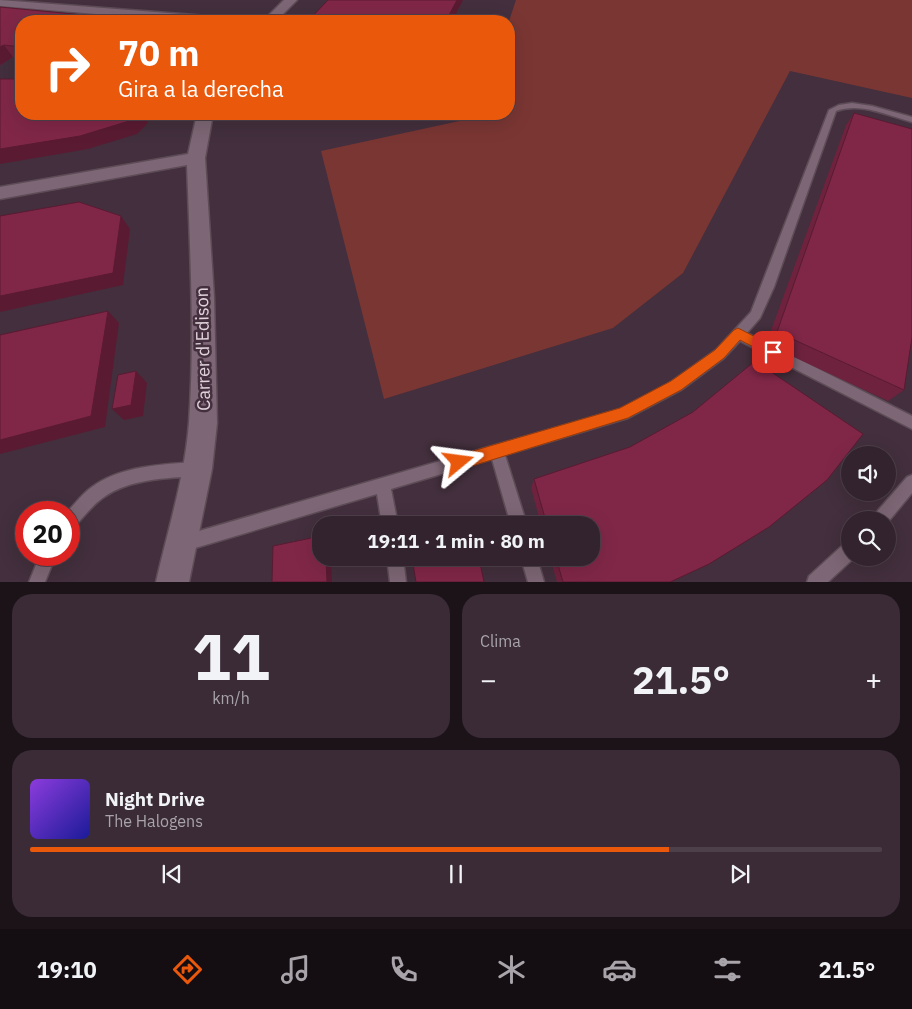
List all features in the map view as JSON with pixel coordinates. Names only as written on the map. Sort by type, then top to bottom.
[{"type":"street","points":[[275,15],[291,0]]},
{"type":"street","points":[[0,2],[151,15]]},
{"type":"street","name":"Carrer d'Edison","points":[[172,582],[197,469],[204,413],[203,297],[196,158],[203,120]]},
{"type":"street","points":[[0,193],[196,158]]},
{"type":"lane","points":[[181,544],[623,414],[676,386],[720,354],[756,315],[833,110],[840,106],[861,106],[912,120]]},
{"type":"lane","points":[[738,334],[912,423]]},
{"type":"lane","points":[[497,452],[516,516]]},
{"type":"lane","points":[[80,511],[99,491],[131,478],[160,472],[197,469]]},
{"type":"lane","points":[[887,511],[912,482]]},
{"type":"lane","points":[[383,484],[388,516]]},
{"type":"lane","points":[[815,582],[841,558]]},
{"type":"lane","points":[[37,582],[44,566]]},
{"type":"lane","points":[[395,566],[398,582]]},
{"type":"lane","points":[[531,566],[536,582]]},
{"type":"shaded area","points":[[516,0],[912,0],[912,98],[790,71],[683,273],[613,328],[384,399],[321,151],[464,120],[515,120],[515,15],[511,15]]},
{"type":"building","points":[[328,0],[457,0],[449,15],[314,15]]},
{"type":"building","points":[[0,7],[83,15],[15,15],[15,46],[4,45],[0,47]]},
{"type":"building","points":[[0,79],[15,79],[15,120],[130,120],[80,136],[0,149]]},
{"type":"building","points":[[854,113],[912,129],[912,337],[904,390],[777,332]]},
{"type":"building","points":[[79,202],[121,216],[113,273],[0,296],[0,216]]},
{"type":"building","points":[[108,311],[91,416],[0,440],[0,335]]},
{"type":"building","points":[[755,361],[863,434],[854,446],[841,446],[841,462],[827,480],[769,527],[709,564],[670,582],[563,582],[558,566],[600,566],[600,516],[544,516],[534,479],[630,447],[693,412]]},
{"type":"building","points":[[136,371],[131,405],[112,409],[118,375]]},
{"type":"building","points":[[312,538],[312,566],[326,566],[327,582],[272,582],[273,546]]},
{"type":"building","points":[[413,566],[481,566],[484,582],[416,582]]},
{"type":"route","points":[[459,462],[623,414],[676,386],[720,354],[738,334],[773,352]]}]
